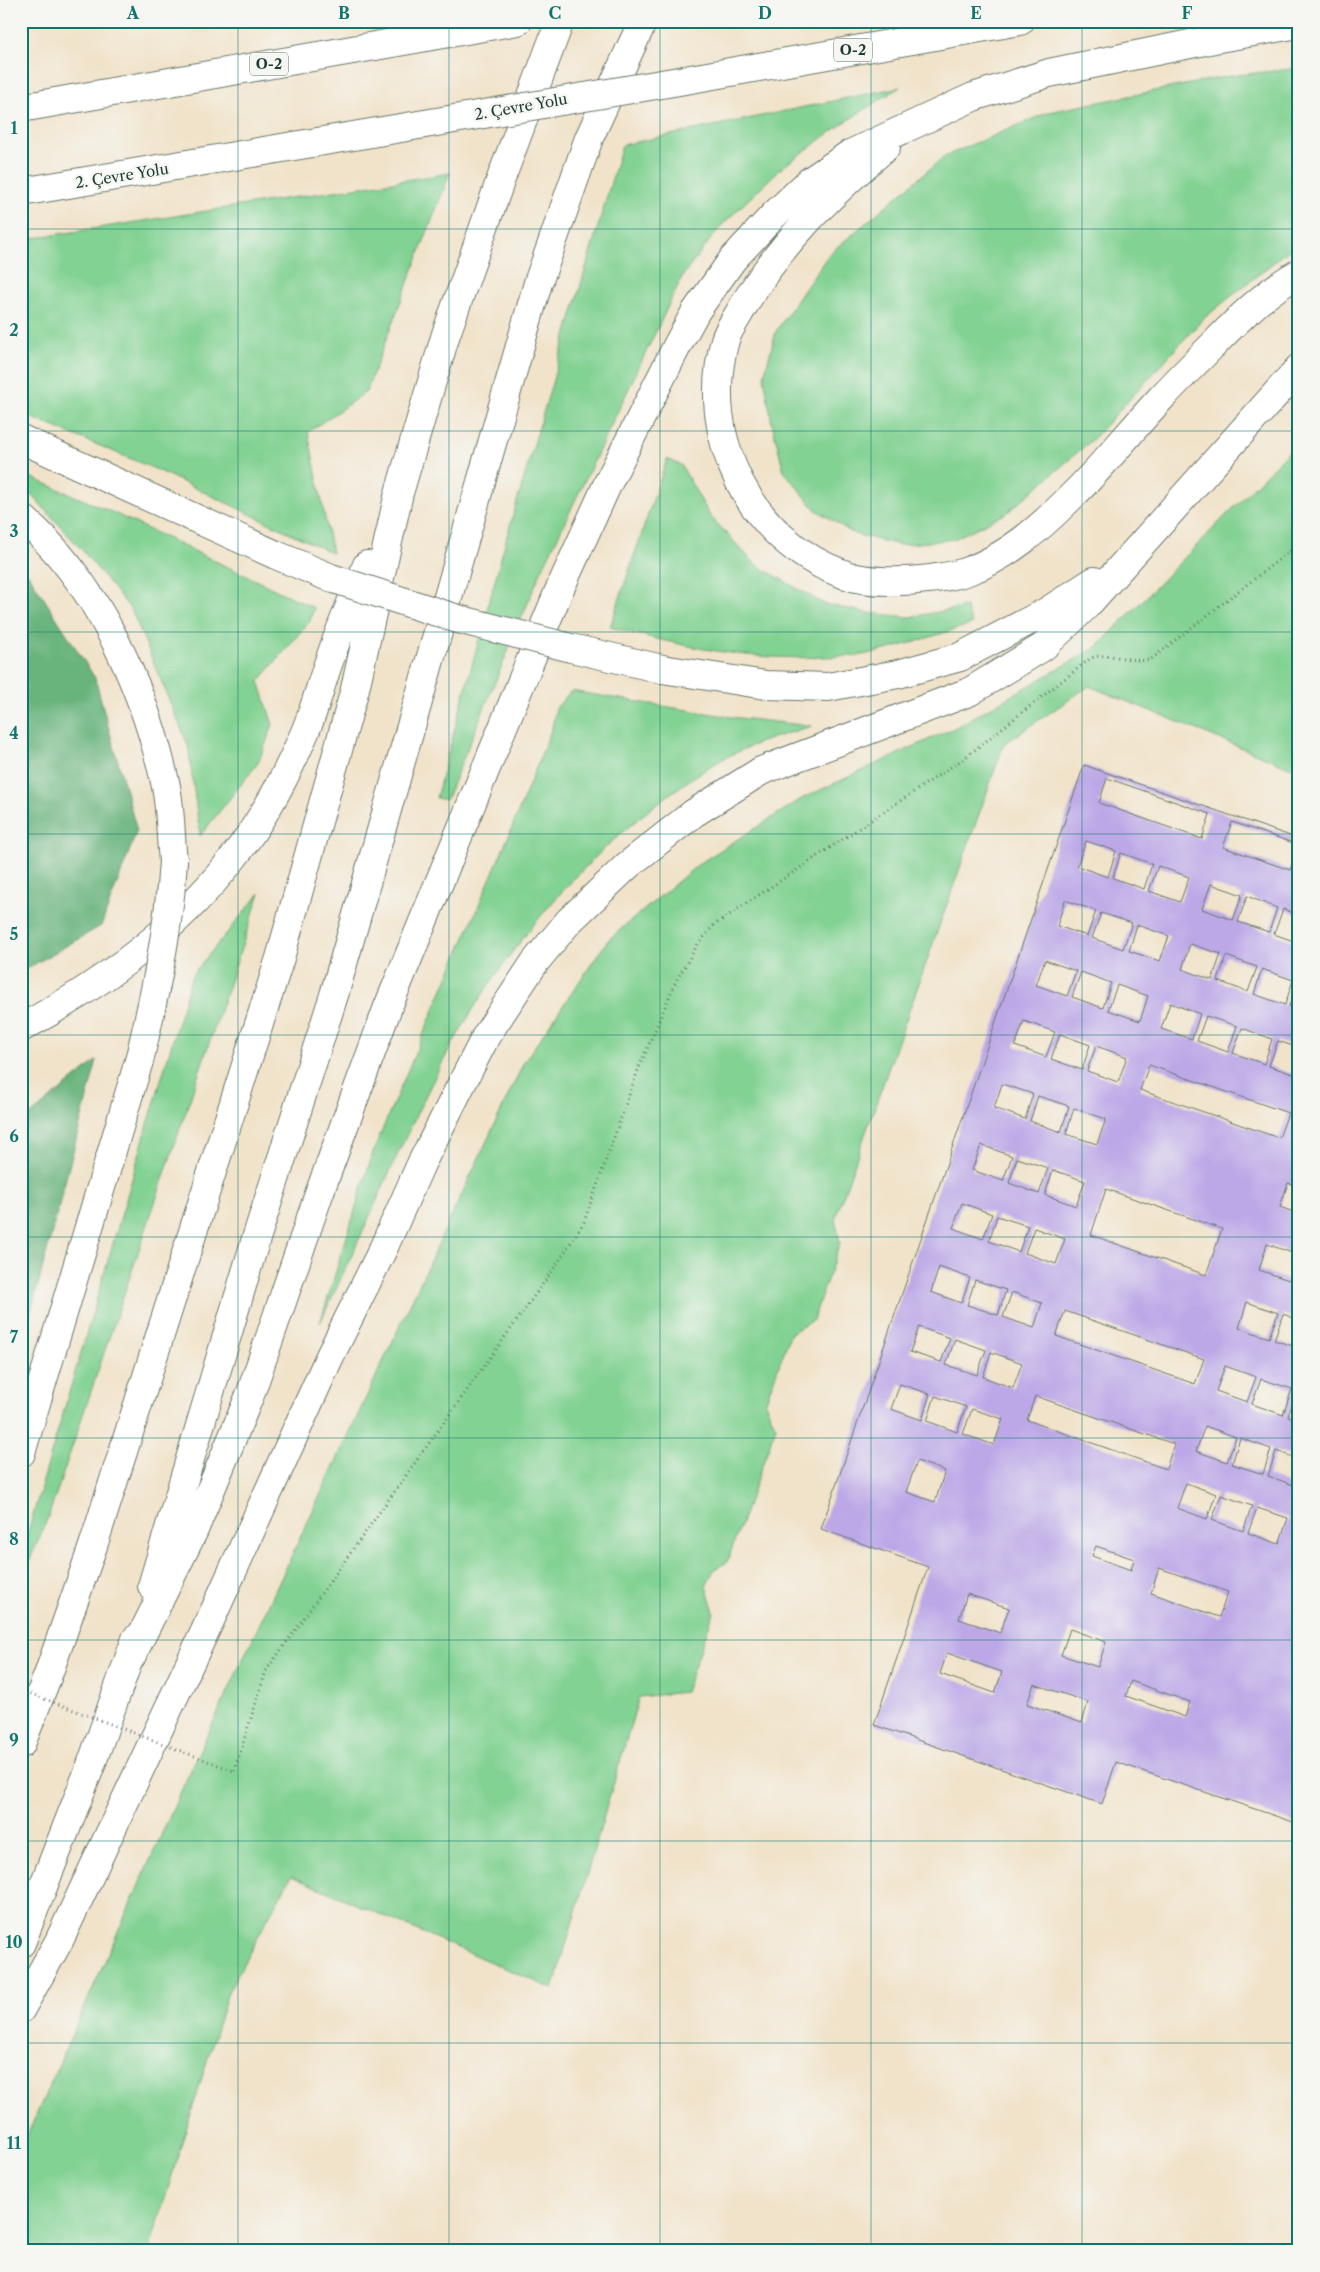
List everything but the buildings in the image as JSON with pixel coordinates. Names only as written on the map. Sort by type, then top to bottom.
[{"type":"highway","name":"O-2","points":[[21,108],[518,21]]},
{"type":"highway","points":[[21,1744],[94,1546],[280,958],[355,688],[399,493],[446,334],[560,21]]},
{"type":"highway","points":[[21,1943],[130,1657],[255,1242],[334,995],[538,283],[589,138],[643,21]]},
{"type":"highway","name":"2. Çevre Yolu","points":[[21,192],[685,80],[1020,21]]},
{"type":"highway","points":[[130,1657],[194,1530],[242,1413],[388,1007],[554,603],[608,484],[678,344],[696,311],[733,258],[810,181],[850,154],[973,97],[1049,74],[1219,38],[1299,24]]},
{"type":"highway","points":[[908,128],[867,163],[791,236],[754,287],[726,338],[718,389],[723,444],[740,487],[769,525],[801,553],[848,576],[907,582],[965,573],[999,557],[1028,537],[1107,461],[1162,397],[1239,319],[1283,282],[1299,272]]},
{"type":"highway","points":[[21,2009],[60,1941],[214,1612],[329,1358],[383,1249],[420,1164],[486,1036],[535,962],[569,921],[628,865],[694,814],[761,771],[969,692],[1043,647],[1087,605],[1299,368]]},
{"type":"highway","points":[[21,439],[233,536],[332,578],[458,619],[571,648],[662,669],[766,685],[819,686],[898,674],[960,657],[1004,636],[1046,612],[1129,559]]},
{"type":"highway","points":[[21,1028],[114,971],[154,939],[199,897],[230,862],[267,809],[306,731],[347,610],[399,493]]},
{"type":"highway","points":[[21,517],[40,532],[81,583],[115,641],[143,702],[166,784],[173,861],[170,910],[160,972],[139,1061],[21,1453]]},
{"type":"path","points":[[21,1690],[234,1771],[266,1671],[549,1276],[584,1222],[638,1070],[676,981],[698,944],[714,925],[963,759],[1091,658],[1101,655],[1138,662],[1150,660],[1299,544]]},
{"type":"green space","points":[[1299,68],[1299,242],[1203,319],[1093,439],[1007,513],[954,539],[900,545],[854,534],[815,509],[784,471],[772,424],[764,376],[776,331],[829,254],[945,156],[1049,112],[1229,76]]},
{"type":"green space","points":[[900,87],[845,122],[780,169],[720,227],[682,277],[539,576],[446,800],[436,798],[507,536],[622,145]]},
{"type":"green space","points":[[450,173],[366,392],[308,432],[332,553],[155,469],[21,413],[21,240]]},
{"type":"green space","points":[[1299,441],[1299,771],[1089,686],[1004,744],[835,1219],[840,1243],[813,1320],[791,1333],[765,1403],[776,1427],[727,1562],[714,1570],[706,1586],[714,1612],[685,1692],[639,1697],[553,1989],[291,1876],[228,1992],[149,2251],[21,2251],[21,2149],[180,1793],[524,1062],[608,940],[700,863],[803,798],[956,727],[1097,647]]},
{"type":"green space","points":[[667,459],[681,465],[710,516],[755,564],[824,604],[868,613],[910,617],[966,607],[972,624],[904,645],[862,655],[796,658],[742,655],[716,651],[664,641],[610,627]]},
{"type":"green space","points":[[21,473],[114,513],[314,608],[310,621],[259,681],[273,725],[258,763],[200,836],[188,745],[132,611],[82,550],[21,483]]},
{"type":"green space","points":[[21,567],[27,572],[95,678],[137,831],[101,926],[21,972]]},
{"type":"green space","points":[[571,691],[731,717],[812,726],[773,738],[735,753],[711,766],[674,791],[604,849],[542,915],[487,988],[444,1059],[320,1323],[374,1149],[509,835],[552,728],[556,708]]},
{"type":"green space","points":[[260,893],[49,1515],[21,1581],[21,1556],[192,975]]},
{"type":"green space","points":[[97,1060],[21,1350],[21,1123]]}]
